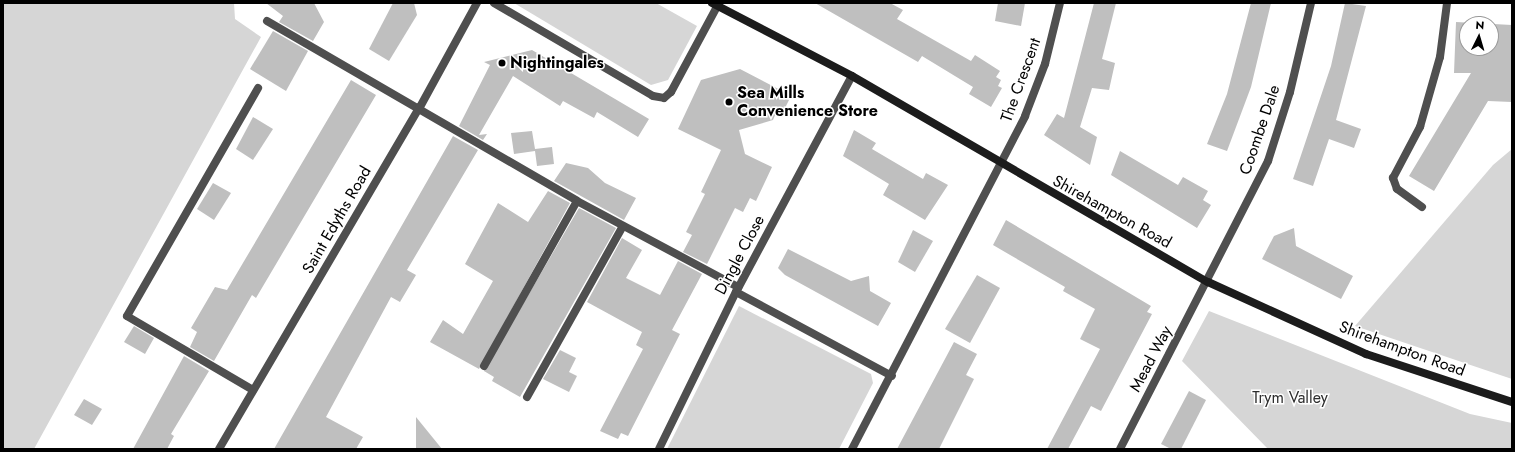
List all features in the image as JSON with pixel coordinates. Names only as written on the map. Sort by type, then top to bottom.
[{"type":"main road","name":"Shirehampton Road","points":[[716,4],[852,76],[1000,165],[1208,282],[1366,354],[1512,402]]},
{"type":"street","name":"Saint Edyths Road","points":[[219,449],[420,107],[477,3]]},
{"type":"street","name":"Shirehampton Road","points":[[494,3],[653,96],[664,98],[670,92],[716,4]]},
{"type":"street","name":"The Crescent","points":[[1000,165],[1025,116],[1045,64],[1060,3]]},
{"type":"street","name":"Coombe Dale","points":[[1208,282],[1268,161],[1290,92],[1311,3]]},
{"type":"street","points":[[1422,207],[1397,190],[1393,178],[1420,127],[1440,58],[1448,3]]},
{"type":"street","points":[[267,21],[420,107],[577,201],[892,376]]},
{"type":"street","name":"Dingle Close","points":[[659,449],[737,290],[852,76]]},
{"type":"street","points":[[254,390],[126,316],[258,88]]},
{"type":"street","points":[[852,449],[892,376],[1000,165]]},
{"type":"street","points":[[484,366],[577,201]]},
{"type":"street","points":[[527,397],[622,226]]},
{"type":"street","name":"Mead Way","points":[[1120,449],[1208,282]]},
{"type":"green space","points":[[3,3],[234,3],[235,19],[261,37],[34,449],[3,449]]},
{"type":"green space","points":[[514,3],[656,3],[697,26],[668,80],[651,85]]},
{"type":"green space","points":[[1512,149],[1512,379],[1355,326],[1493,165]]},
{"type":"green space","points":[[739,306],[871,374],[873,383],[839,449],[667,449]]},
{"type":"green space","name":"Trym Valley","points":[[1209,311],[1470,414],[1512,423],[1512,449],[1268,449],[1182,361]]},
{"type":"building","points":[[266,3],[314,3],[324,22],[313,41],[279,22],[283,16]]},
{"type":"building","points":[[393,3],[414,3],[417,15],[389,61],[369,49]]},
{"type":"building","points":[[815,3],[890,3],[903,10],[897,19],[971,61],[975,55],[1000,71],[996,77],[1001,80],[998,86],[1002,88],[991,107],[969,94],[973,87],[922,56],[918,62]]},
{"type":"building","points":[[998,3],[1025,3],[1021,26],[995,21]]},
{"type":"building","points":[[1094,3],[1116,3],[1102,59],[1115,63],[1109,90],[1092,88],[1080,127],[1097,137],[1090,165],[1044,135],[1057,114],[1064,118]]},
{"type":"building","points":[[1251,3],[1271,3],[1251,87],[1227,151],[1207,144],[1227,94]]},
{"type":"building","points":[[1345,3],[1366,6],[1336,120],[1361,129],[1354,148],[1329,139],[1313,186],[1293,179],[1331,66]]},
{"type":"building","points":[[1456,22],[1459,22],[1459,56],[1499,56],[1499,24],[1512,25],[1512,102],[1488,101],[1434,191],[1409,176],[1471,73],[1454,73]]},
{"type":"building","points":[[273,31],[308,51],[286,91],[250,69]]},
{"type":"building","points":[[532,50],[649,119],[638,137],[597,112],[594,118],[563,101],[560,106],[513,76],[479,135],[487,134],[483,140],[459,126],[490,65],[484,62]]},
{"type":"building","points":[[740,69],[786,93],[785,96],[790,98],[781,116],[776,113],[773,120],[739,130],[745,154],[772,167],[756,201],[750,198],[743,212],[735,208],[707,264],[683,252],[692,235],[686,232],[705,194],[701,192],[721,150],[678,129],[701,80]]},
{"type":"building","points":[[351,80],[376,95],[256,298],[252,295],[214,361],[190,347],[197,332],[191,328],[215,287],[227,290]]},
{"type":"building","points":[[253,117],[273,129],[253,160],[236,149]]},
{"type":"building","points":[[854,130],[876,143],[872,149],[923,179],[926,173],[948,185],[925,220],[883,195],[889,184],[843,156]]},
{"type":"building","points":[[532,131],[535,149],[552,147],[554,164],[537,166],[535,151],[514,154],[511,133]]},
{"type":"building","points":[[453,136],[478,150],[407,270],[416,275],[400,302],[391,297],[326,417],[363,437],[356,449],[274,449]]},
{"type":"building","points":[[1120,151],[1178,185],[1183,177],[1208,191],[1203,200],[1211,205],[1197,228],[1111,175]]},
{"type":"building","points":[[566,163],[588,168],[605,183],[636,198],[624,220],[554,181]]},
{"type":"building","points":[[213,183],[231,193],[214,220],[197,209]]},
{"type":"building","points":[[548,191],[570,203],[479,369],[430,342],[443,320],[463,334],[493,281],[465,264],[498,203],[528,222]]},
{"type":"building","points":[[579,208],[616,228],[520,397],[492,381],[494,377],[484,371]]},
{"type":"building","points":[[1006,220],[1151,306],[1147,312],[1152,314],[1101,411],[1091,406],[1068,449],[1047,449],[1100,349],[1080,339],[1095,309],[1063,291],[1065,287],[993,245]]},
{"type":"building","points":[[1294,228],[1296,246],[1353,276],[1341,299],[1262,259],[1274,236]]},
{"type":"building","points":[[913,230],[933,241],[915,272],[898,262]]},
{"type":"building","points":[[622,238],[642,250],[626,278],[660,295],[678,261],[702,274],[672,330],[680,334],[628,436],[621,433],[618,439],[600,431],[643,349],[636,345],[642,332],[587,302]]},
{"type":"building","points":[[788,249],[851,281],[869,276],[870,291],[891,303],[878,326],[785,275],[778,268]]},
{"type":"building","points":[[977,275],[1000,288],[970,343],[945,329]]},
{"type":"building","points":[[134,326],[154,338],[145,354],[124,342]]},
{"type":"building","points":[[954,342],[977,354],[966,375],[974,379],[939,449],[897,449]]},
{"type":"building","points":[[560,350],[576,358],[569,372],[577,376],[569,392],[543,379]]},
{"type":"building","points":[[184,356],[209,371],[171,434],[174,436],[167,449],[133,449]]},
{"type":"building","points":[[1189,391],[1206,400],[1181,449],[1171,449],[1161,444]]},
{"type":"building","points":[[84,399],[102,409],[92,425],[74,415]]},
{"type":"building","points":[[416,417],[442,449],[416,449]]},
{"type":"place","name":"Nightingales","points":[[502,63]]},
{"type":"place","name":"Sea Mills Convenience Store","points":[[729,102]]}]
